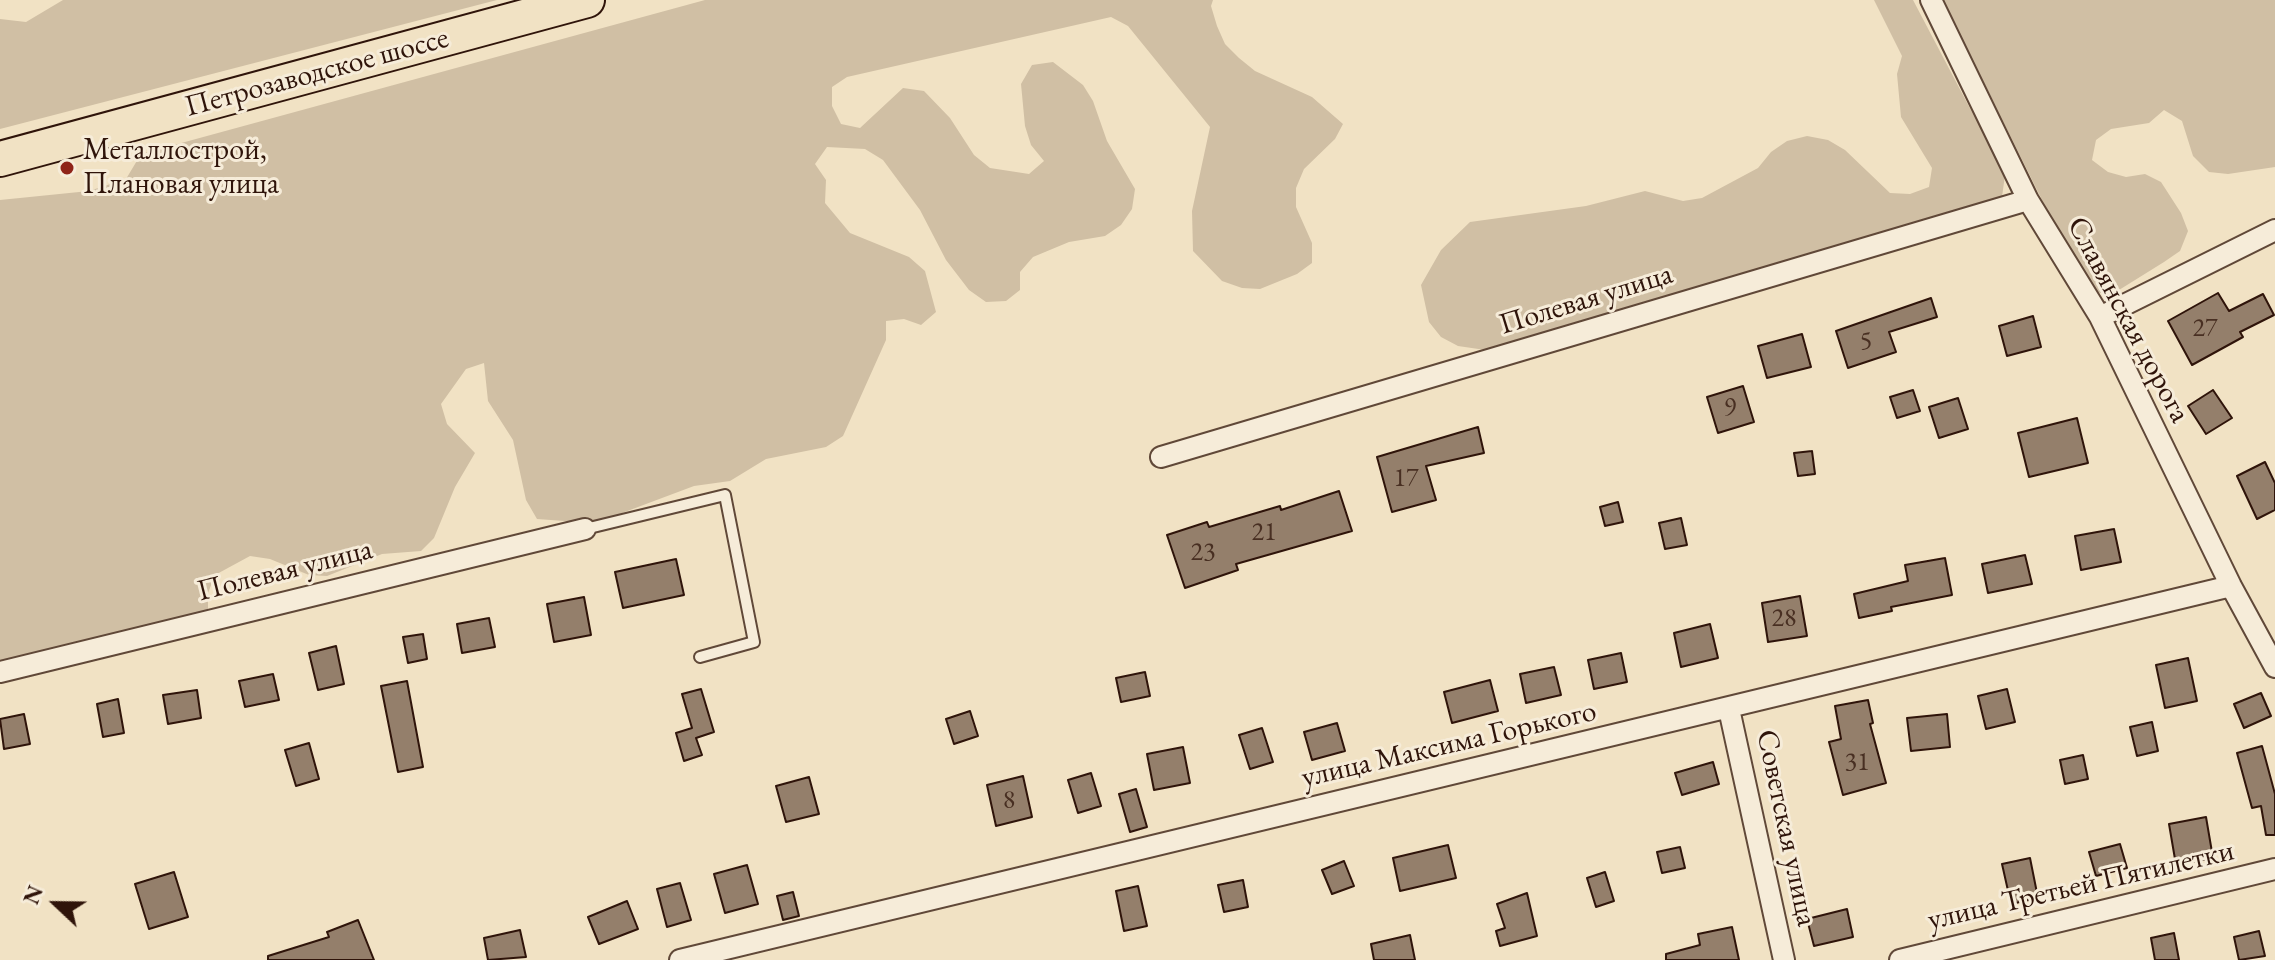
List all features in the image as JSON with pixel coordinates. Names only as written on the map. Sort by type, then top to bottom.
[{"type":"main road","name":"Петрозаводское шоссе","points":[[0,159],[587,0]]},
{"type":"street","name":"Славянская дорога","points":[[1931,0],[2028,200],[2100,317],[2231,586],[2273,657]]},
{"type":"street","name":"Полевая улица","points":[[1161,457],[2028,200]]},
{"type":"street","points":[[2100,317],[2275,230]]},
{"type":"street","name":"Полевая улица","points":[[0,672],[585,529]]},
{"type":"street","name":"улица Максима Горького","points":[[680,960],[2231,586]]},
{"type":"street","name":"Советская улица","points":[[1729,709],[1784,960]]},
{"type":"street","name":"улица Третьей Пятилетки","points":[[1900,960],[2275,869]]},
{"type":"lane","points":[[585,529],[725,495],[754,642],[700,657]]},
{"type":"shaded area","points":[[63,0],[497,0],[0,129],[0,19],[26,22]]},
{"type":"shaded area","points":[[705,0],[1213,0],[1211,6],[1225,44],[1239,58],[1255,71],[1312,97],[1343,124],[1335,139],[1304,169],[1296,188],[1296,207],[1312,243],[1312,263],[1297,274],[1260,289],[1242,288],[1222,281],[1193,251],[1192,211],[1210,127],[1128,26],[1111,17],[847,77],[832,87],[832,106],[841,124],[860,128],[903,88],[924,91],[950,118],[974,155],[990,168],[1029,174],[1044,161],[1031,145],[1025,126],[1021,84],[1032,65],[1053,62],[1083,85],[1093,101],[1107,141],[1135,189],[1132,209],[1121,225],[1105,236],[1069,242],[1033,257],[1020,272],[1020,290],[1006,301],[986,302],[969,290],[946,260],[920,210],[883,160],[865,149],[827,147],[815,164],[826,180],[825,203],[850,233],[909,257],[925,271],[936,312],[921,325],[904,319],[886,321],[886,340],[843,436],[826,447],[766,459],[730,481],[694,486],[622,513],[606,524],[537,519],[526,500],[513,440],[488,401],[484,363],[466,369],[441,404],[447,424],[475,453],[455,487],[434,538],[421,551],[382,554],[327,576],[309,575],[270,559],[250,556],[215,575],[208,593],[208,614],[0,669],[0,200],[89,191],[126,179],[141,154]]},
{"type":"shaded area","points":[[1874,0],[1913,0],[2005,175],[2002,197],[1499,352],[1458,346],[1441,337],[1429,322],[1421,285],[1441,250],[1470,222],[1586,206],[1645,191],[1683,201],[1702,198],[1758,168],[1771,152],[1787,141],[1807,136],[1828,140],[1845,150],[1890,193],[1910,194],[1929,187],[1932,168],[1901,117],[1897,74],[1902,56]]},
{"type":"shaded area","points":[[1943,0],[2275,0],[2275,167],[2228,174],[2209,172],[2193,156],[2182,121],[2164,110],[2149,123],[2111,129],[2096,140],[2092,160],[2108,172],[2126,177],[2145,174],[2161,182],[2181,213],[2188,231],[2180,251],[2119,290],[2100,293],[2084,285]]},
{"type":"building","points":[[2218,293],[2229,311],[2263,294],[2274,315],[2240,332],[2243,337],[2192,365],[2168,321]]},
{"type":"building","points":[[1931,298],[1937,317],[1889,332],[1896,352],[1848,368],[1836,331]]},
{"type":"building","points":[[2033,316],[2041,347],[2007,356],[1999,326]]},
{"type":"building","points":[[1802,334],[1811,367],[1767,378],[1758,346]]},
{"type":"building","points":[[1743,386],[1754,422],[1718,433],[1707,397]]},
{"type":"building","points":[[1913,390],[1920,411],[1897,418],[1890,397]]},
{"type":"building","points":[[2213,390],[2232,418],[2206,434],[2188,406]]},
{"type":"building","points":[[1958,398],[1968,429],[1939,438],[1929,407]]},
{"type":"building","points":[[2077,418],[2088,463],[2029,477],[2018,433]]},
{"type":"building","points":[[1478,427],[1484,453],[1426,466],[1436,500],[1392,512],[1377,457]]},
{"type":"building","points":[[1812,451],[1815,474],[1798,476],[1794,453]]},
{"type":"building","points":[[2265,462],[2275,483],[2275,510],[2257,519],[2237,476]]},
{"type":"building","points":[[1339,491],[1352,531],[1236,564],[1238,570],[1185,588],[1167,535],[1207,522],[1209,527],[1280,506],[1281,510]]},
{"type":"building","points":[[1618,502],[1623,522],[1605,526],[1600,507]]},
{"type":"building","points":[[1681,518],[1687,545],[1665,549],[1659,523]]},
{"type":"building","points":[[2114,529],[2121,562],[2081,570],[2075,536]]},
{"type":"building","points":[[2025,555],[2032,584],[1988,593],[1982,564]]},
{"type":"building","points":[[1945,558],[1952,595],[1891,607],[1892,611],[1859,618],[1854,594],[1908,581],[1905,565]]},
{"type":"building","points":[[676,559],[684,595],[623,608],[615,572]]},
{"type":"building","points":[[1800,596],[1807,636],[1768,642],[1762,603]]},
{"type":"building","points":[[584,597],[591,635],[554,642],[547,604]]},
{"type":"building","points":[[489,618],[495,647],[462,653],[457,624]]},
{"type":"building","points":[[1710,624],[1718,658],[1681,667],[1674,633]]},
{"type":"building","points":[[423,634],[427,659],[408,663],[403,637]]},
{"type":"building","points":[[336,646],[344,684],[318,690],[309,653]]},
{"type":"building","points":[[1621,653],[1627,682],[1594,689],[1588,660]]},
{"type":"building","points":[[2188,658],[2197,701],[2165,708],[2156,665]]},
{"type":"building","points":[[1554,667],[1561,695],[1526,703],[1520,674]]},
{"type":"building","points":[[1145,672],[1150,696],[1121,702],[1116,678]]},
{"type":"building","points":[[273,674],[279,700],[245,707],[239,681]]},
{"type":"building","points":[[1490,680],[1498,711],[1452,723],[1444,692]]},
{"type":"building","points":[[407,681],[423,767],[398,772],[381,686]]},
{"type":"building","points":[[701,689],[714,732],[696,738],[702,755],[684,761],[676,733],[692,728],[682,694]]},
{"type":"building","points":[[2007,689],[2015,722],[1986,729],[1978,696]]},
{"type":"building","points":[[197,690],[201,718],[168,724],[163,695]]},
{"type":"building","points":[[2261,693],[2271,716],[2244,728],[2234,704]]},
{"type":"building","points":[[118,699],[124,733],[103,737],[97,704]]},
{"type":"building","points":[[1868,700],[1873,723],[1870,724],[1886,783],[1843,795],[1829,742],[1841,739],[1835,706]]},
{"type":"building","points":[[970,711],[978,736],[954,744],[946,719]]},
{"type":"building","points":[[24,714],[30,744],[4,749],[0,719]]},
{"type":"building","points":[[1947,714],[1950,747],[1911,751],[1907,718]]},
{"type":"building","points":[[2152,722],[2158,751],[2137,756],[2130,727]]},
{"type":"building","points":[[1337,723],[1345,751],[1312,760],[1304,732]]},
{"type":"building","points":[[1262,728],[1273,762],[1250,769],[1239,735]]},
{"type":"building","points":[[309,743],[319,779],[296,786],[285,750]]},
{"type":"building","points":[[2262,746],[2275,794],[2275,835],[2266,835],[2261,806],[2252,808],[2237,753]]},
{"type":"building","points":[[1183,747],[1190,783],[1154,790],[1147,754]]},
{"type":"building","points":[[2083,755],[2088,779],[2065,784],[2060,760]]},
{"type":"building","points":[[1713,762],[1719,784],[1682,795],[1675,773]]},
{"type":"building","points":[[1091,773],[1101,806],[1078,813],[1068,780]]},
{"type":"building","points":[[1023,776],[1032,817],[996,826],[987,785]]},
{"type":"building","points":[[809,777],[819,814],[786,822],[776,786]]},
{"type":"building","points":[[1136,789],[1147,827],[1130,832],[1119,794]]},
{"type":"building","points":[[2206,817],[2213,858],[2176,865],[2169,824]]},
{"type":"building","points":[[2120,844],[2127,868],[2096,876],[2089,852]]},
{"type":"building","points":[[1448,845],[1456,878],[1400,891],[1393,858]]},
{"type":"building","points":[[1680,847],[1685,868],[1662,873],[1657,852]]},
{"type":"building","points":[[2030,858],[2038,898],[2011,904],[2002,864]]},
{"type":"building","points":[[1344,861],[1354,886],[1332,894],[1322,870]]},
{"type":"building","points":[[747,865],[758,904],[725,913],[714,874]]},
{"type":"building","points":[[174,872],[188,917],[149,929],[135,884]]},
{"type":"building","points":[[1605,872],[1614,901],[1596,907],[1587,878]]},
{"type":"building","points":[[1243,880],[1248,907],[1224,912],[1218,885]]},
{"type":"building","points":[[680,883],[691,920],[667,927],[657,889]]},
{"type":"building","points":[[1138,886],[1147,926],[1124,931],[1116,891]]},
{"type":"building","points":[[793,892],[799,916],[783,920],[777,896]]},
{"type":"building","points":[[1527,893],[1537,936],[1500,946],[1496,931],[1505,928],[1497,904]]},
{"type":"building","points":[[627,901],[638,929],[599,944],[588,917]]},
{"type":"building","points":[[1847,909],[1853,937],[1814,946],[1807,919]]},
{"type":"building","points":[[358,920],[374,960],[268,960],[268,956],[329,937],[327,932]]},
{"type":"building","points":[[1732,927],[1739,960],[1666,960],[1666,954],[1700,945],[1698,934]]},
{"type":"building","points":[[520,930],[526,957],[488,960],[484,938]]},
{"type":"building","points":[[2259,931],[2265,956],[2239,960],[2234,937]]},
{"type":"building","points":[[2174,933],[2179,960],[2155,960],[2151,938]]},
{"type":"building","points":[[1410,935],[1415,960],[1374,960],[1371,944]]},
{"type":"place","name":"Металлострой, Плановая улица","points":[[67,168]]}]
